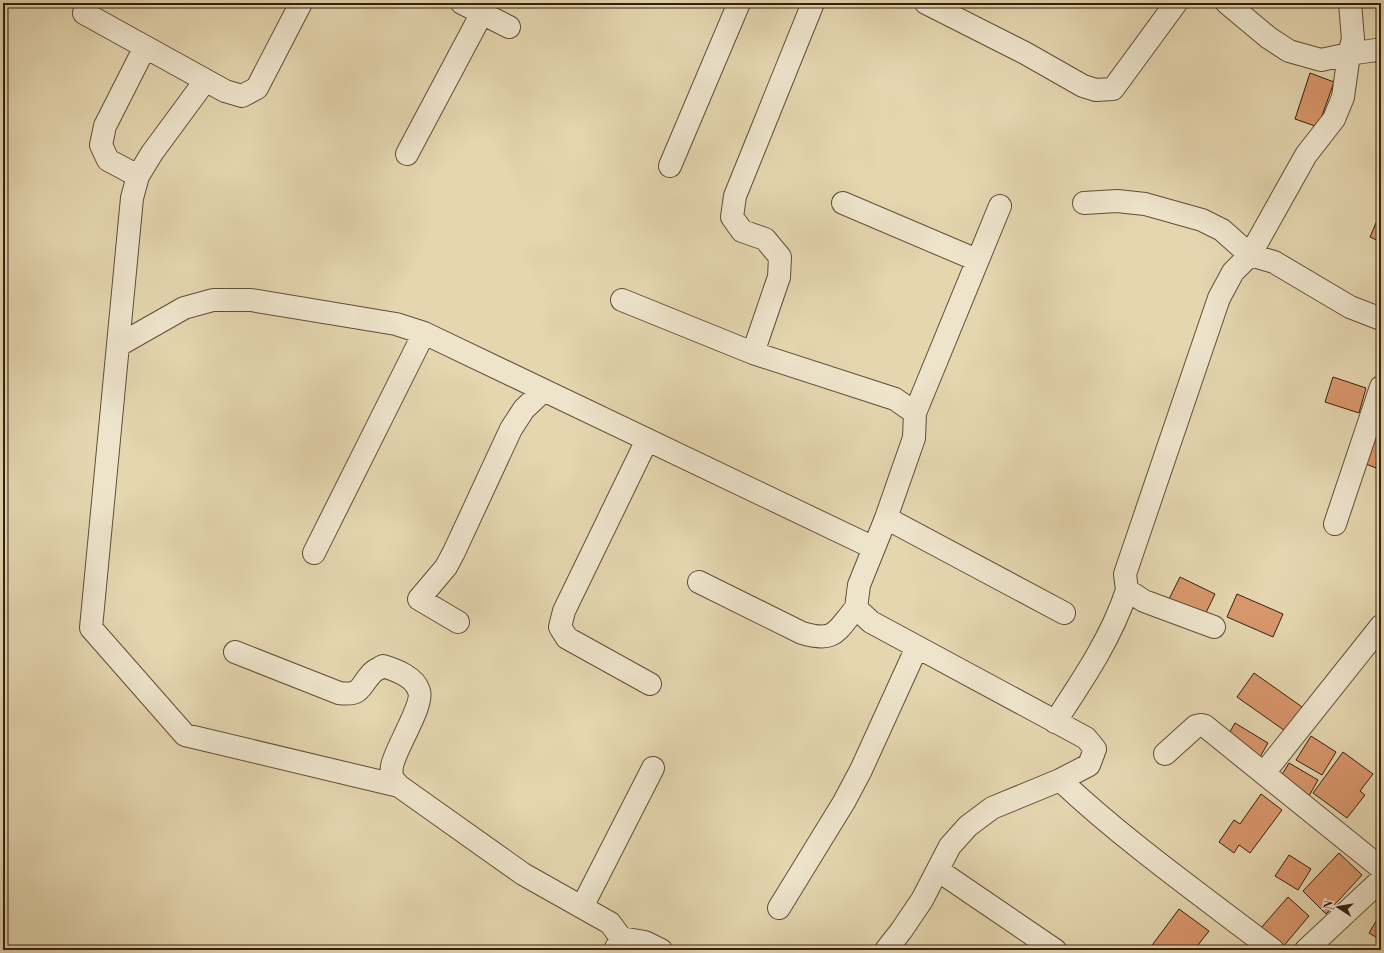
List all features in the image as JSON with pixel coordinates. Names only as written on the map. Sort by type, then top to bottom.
[{"type":"street","points":[[84,13],[224,91],[242,96],[257,88],[301,3]]},
{"type":"street","points":[[462,3],[509,27]]},
{"type":"street","points":[[670,166],[739,3]]},
{"type":"street","points":[[753,353],[779,277],[780,257],[765,239],[742,231],[732,217],[735,196],[813,3]]},
{"type":"street","points":[[926,3],[1025,53],[1083,86],[1096,90],[1113,89],[1176,3]]},
{"type":"street","points":[[1227,3],[1269,38],[1289,51],[1321,60],[1349,54],[1376,50],[1381,51]]},
{"type":"street","points":[[1055,722],[1094,660],[1120,610],[1127,590],[1125,574],[1218,298],[1233,272],[1250,255],[1306,155],[1334,120],[1343,97],[1349,54],[1353,39],[1350,3]]},
{"type":"street","points":[[407,154],[482,13]]},
{"type":"street","points":[[138,176],[108,160],[101,145],[105,126],[145,47]]},
{"type":"street","points":[[206,81],[152,153],[138,176],[132,198],[120,345],[91,628],[185,735],[399,786]]},
{"type":"street","points":[[1084,203],[1117,201],[1145,204],[1202,220],[1222,230],[1250,255],[1274,262],[1350,307],[1381,319]]},
{"type":"street","points":[[843,202],[977,260]]},
{"type":"street","points":[[699,582],[802,633],[819,638],[834,635],[856,608],[859,585],[886,518],[914,438],[915,413],[1000,206]]},
{"type":"street","points":[[120,345],[184,308],[213,300],[252,300],[396,324],[424,333],[874,548]]},
{"type":"street","points":[[622,300],[753,353],[895,399],[915,413]]},
{"type":"street","points":[[314,553],[424,333]]},
{"type":"street","points":[[1335,524],[1381,387]]},
{"type":"street","points":[[458,622],[419,598],[446,567],[511,429],[524,409],[543,390]]},
{"type":"street","points":[[647,440],[564,611],[560,627],[567,638],[650,684]]},
{"type":"street","points":[[886,518],[1064,613]]},
{"type":"street","points":[[1127,590],[1144,601],[1214,627]]},
{"type":"street","points":[[856,608],[871,622],[1086,738],[1096,749],[1088,765],[1060,780],[992,808],[968,826],[950,846],[939,871],[922,900],[886,950]]},
{"type":"street","points":[[1264,774],[1381,626]]},
{"type":"street","points":[[779,908],[844,802],[861,770],[917,647]]},
{"type":"street","points":[[235,652],[339,693],[352,695],[362,688],[373,672],[383,666],[395,670],[416,683],[420,693],[417,706],[392,766],[392,778],[399,786],[505,862],[610,923],[618,944],[645,942],[661,950]]},
{"type":"street","points":[[1165,754],[1182,737],[1196,726],[1201,725],[1381,868]]},
{"type":"street","points":[[582,907],[654,768]]},
{"type":"street","points":[[1060,780],[1095,813],[1273,950]]},
{"type":"street","points":[[939,871],[1055,950]]},
{"type":"street","points":[[1306,950],[1381,880]]},
{"type":"building","points":[[1310,73],[1334,82],[1318,127],[1295,119]]},
{"type":"building","points":[[1381,211],[1381,242],[1370,237]]},
{"type":"building","points":[[1333,377],[1366,388],[1359,413],[1325,402]]},
{"type":"building","points":[[1375,424],[1381,426],[1381,470],[1361,462]]},
{"type":"building","points":[[1180,577],[1215,594],[1203,619],[1168,601]]},
{"type":"building","points":[[1237,594],[1283,614],[1273,637],[1227,617]]},
{"type":"building","points":[[1254,673],[1305,709],[1288,733],[1237,697]]},
{"type":"building","points":[[1235,723],[1268,743],[1260,757],[1227,737]]},
{"type":"building","points":[[1311,736],[1336,752],[1322,775],[1296,760]]},
{"type":"building","points":[[1343,752],[1373,774],[1360,791],[1365,795],[1347,818],[1313,793]]},
{"type":"building","points":[[1289,763],[1318,780],[1309,796],[1280,778]]},
{"type":"building","points":[[1261,794],[1282,810],[1250,853],[1239,845],[1234,853],[1219,842],[1234,820],[1240,824]]},
{"type":"building","points":[[1339,853],[1362,875],[1326,914],[1303,891]]},
{"type":"building","points":[[1289,855],[1311,869],[1298,890],[1275,876]]},
{"type":"building","points":[[1288,897],[1309,916],[1282,948],[1260,929]]},
{"type":"building","points":[[1179,909],[1209,931],[1194,950],[1153,950],[1150,948]]},
{"type":"building","points":[[1381,913],[1381,940],[1369,933]]}]
